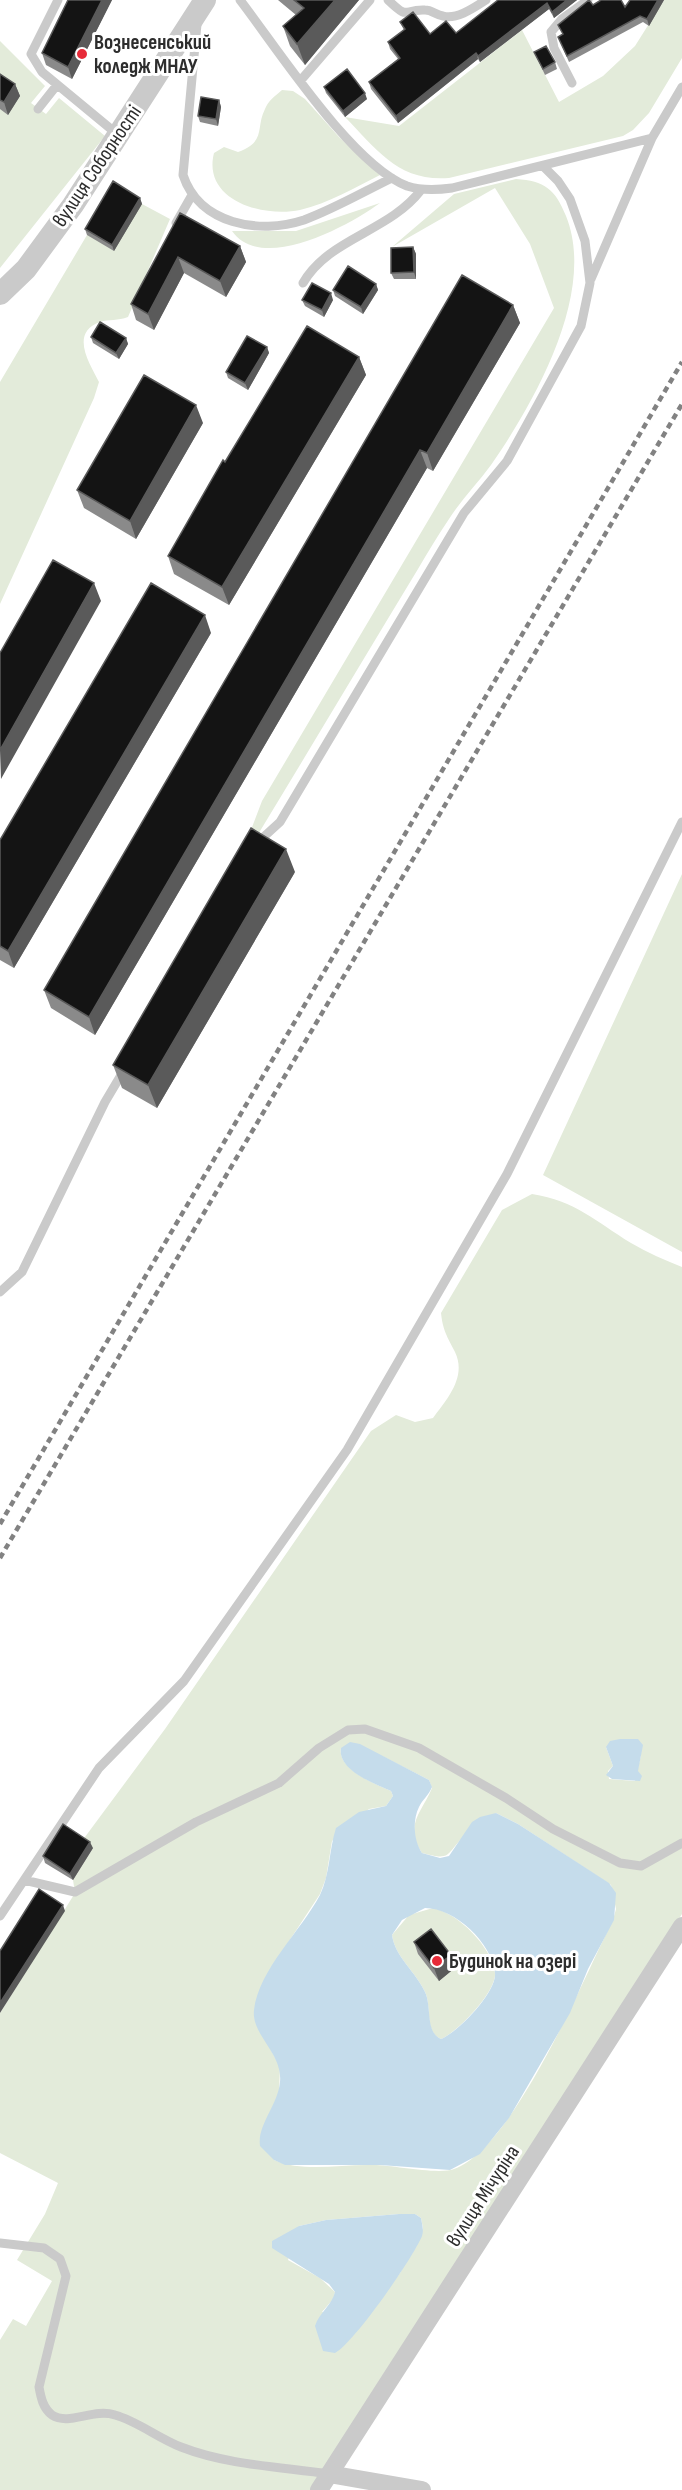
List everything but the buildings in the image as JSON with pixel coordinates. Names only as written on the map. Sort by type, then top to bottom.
[{"type":"street","name":"вулиця Соборності","points":[[0,294],[26,269],[119,136],[202,5]]},
{"type":"street","name":"вулиця Мічуріна","points":[[319,2490],[682,1926]]},
{"type":"street","points":[[329,2474],[422,2490]]},
{"type":"lane","points":[[58,0],[31,54],[42,72],[119,136]]},
{"type":"lane","points":[[240,0],[348,140],[392,178],[421,190],[452,188],[652,138]]},
{"type":"lane","points":[[301,80],[370,0]]},
{"type":"lane","points":[[388,0],[402,13],[410,14],[426,9],[449,17],[468,11],[486,0]]},
{"type":"lane","points":[[572,83],[554,48],[551,32],[562,19],[588,0]]},
{"type":"lane","points":[[202,5],[183,175],[192,195],[203,208],[227,220],[253,225],[285,224],[333,208],[392,178]]},
{"type":"lane","points":[[38,109],[57,85]]},
{"type":"lane","points":[[250,854],[256,843],[280,822],[464,513],[507,461],[581,326],[590,283],[652,138],[682,87]]},
{"type":"lane","points":[[543,166],[558,181],[579,220],[589,262],[590,283]]},
{"type":"lane","points":[[303,283],[318,262],[388,221],[421,190]]},
{"type":"lane","points":[[176,223],[192,195]]},
{"type":"lane","points":[[0,1916],[99,1768],[184,1681],[347,1450],[507,1174],[682,822]]},
{"type":"lane","points":[[0,1292],[22,1272],[105,1102],[129,1060]]},
{"type":"lane","points":[[24,1880],[75,1892],[196,1822],[279,1783],[320,1748],[348,1730],[365,1729],[419,1748],[506,1798],[553,1829],[620,1863],[641,1866],[682,1843]]},
{"type":"lane","points":[[0,2243],[44,2248],[60,2259],[66,2276],[39,2387],[43,2405],[53,2415],[66,2419],[96,2412],[115,2415],[182,2447],[235,2460],[329,2474]]},
{"type":"green space","points":[[664,0],[682,0],[682,58],[649,113],[633,130],[623,136],[449,178],[431,178],[416,175],[390,161],[345,117],[399,126],[522,30],[559,102],[603,76],[635,46]]},
{"type":"green space","points":[[0,41],[45,86],[31,103],[46,114],[59,98],[105,136],[0,268]]},
{"type":"green space","points":[[282,90],[293,91],[305,99],[339,137],[380,175],[311,207],[285,212],[253,208],[226,194],[217,183],[213,169],[214,153],[224,147],[238,152],[253,143],[259,134],[266,106]]},
{"type":"green space","points":[[516,179],[542,184],[548,188],[558,199],[566,216],[573,246],[573,279],[567,312],[556,346],[542,379],[508,440],[437,537],[251,846],[246,843],[262,801],[554,308],[530,244],[495,188],[392,247],[454,194]]},
{"type":"green space","points":[[380,203],[328,233],[284,247],[264,248],[246,243],[232,231],[296,231]]},
{"type":"green space","points":[[142,204],[170,219],[128,317],[100,322],[86,333],[84,349],[99,382],[94,398],[0,604],[0,382],[87,235]]},
{"type":"green space","points":[[682,874],[682,1252],[543,1175]]},
{"type":"green space","points":[[532,1194],[547,1197],[573,1207],[637,1247],[682,1267],[682,1914],[313,2490],[0,2490],[0,2340],[13,2319],[26,2326],[52,2281],[17,2260],[45,2214],[58,2183],[0,2153],[0,2013],[75,1893],[73,1880],[93,1848],[82,1841],[165,1729],[371,1431],[396,1415],[415,1422],[433,1418],[449,1395],[459,1370],[455,1352],[444,1329],[441,1313],[502,1210]],"holes":[[[606,1747],[641,1755],[635,1781],[609,1779],[608,1771],[613,1766]],[[341,1748],[382,1756],[429,1780],[432,1788],[414,1826],[414,1834],[422,1853],[447,1855],[467,1833],[496,1813],[518,1824],[611,1885],[616,1909],[613,1920],[545,2058],[500,2129],[477,2155],[447,2171],[373,2165],[310,2167],[274,2160],[269,2119],[279,2092],[280,2067],[255,2020],[254,2011],[264,1982],[320,1894],[326,1878],[332,1841],[369,1809],[386,1806],[393,1796],[391,1791],[358,1775],[341,1756]],[[399,2214],[415,2214],[421,2218],[423,2228],[400,2273],[366,2318],[322,2312],[334,2298],[335,2292],[320,2278],[288,2260],[299,2226],[326,2220]]]},
{"type":"green space","points":[[433,1908],[443,1911],[463,1924],[481,1942],[488,1953],[495,1973],[490,1990],[475,2010],[456,2029],[441,2039],[432,2031],[425,1992],[401,1957],[392,1935],[409,1915]]},
{"type":"water","points":[[638,1739],[643,1745],[638,1771],[642,1776],[640,1781],[612,1779],[606,1775],[613,1766],[606,1747],[610,1741]]},
{"type":"water","points":[[350,1742],[360,1744],[429,1780],[432,1787],[419,1807],[415,1825],[417,1843],[422,1853],[440,1858],[449,1856],[472,1822],[480,1817],[496,1813],[518,1824],[609,1883],[616,1893],[614,1920],[588,1969],[570,2013],[509,2118],[480,2154],[450,2170],[380,2165],[285,2165],[274,2160],[260,2146],[264,2123],[276,2099],[280,2072],[254,2019],[257,1995],[272,1965],[320,1895],[326,1879],[336,1828],[359,1812],[386,1806],[393,1796],[391,1791],[367,1780],[351,1769],[341,1756],[341,1748]],"holes":[[[425,1908],[448,1914],[470,1929],[487,1950],[495,1973],[490,1990],[475,2011],[456,2029],[441,2039],[433,2031],[425,1992],[401,1957],[392,1935],[402,1920]]]},
{"type":"water","points":[[415,2214],[421,2218],[423,2234],[416,2247],[396,2280],[355,2334],[335,2353],[323,2351],[315,2326],[335,2292],[329,2284],[272,2248],[272,2241],[299,2226],[326,2220]]},
{"type":"railway","points":[[0,1524],[682,362]]},
{"type":"railway","points":[[0,1558],[682,404]]},
{"type":"place","name":"Вознесенський коледж МНАУ","points":[[82,54]]},
{"type":"place","name":"Будинок на озері","points":[[437,1961]]}]
